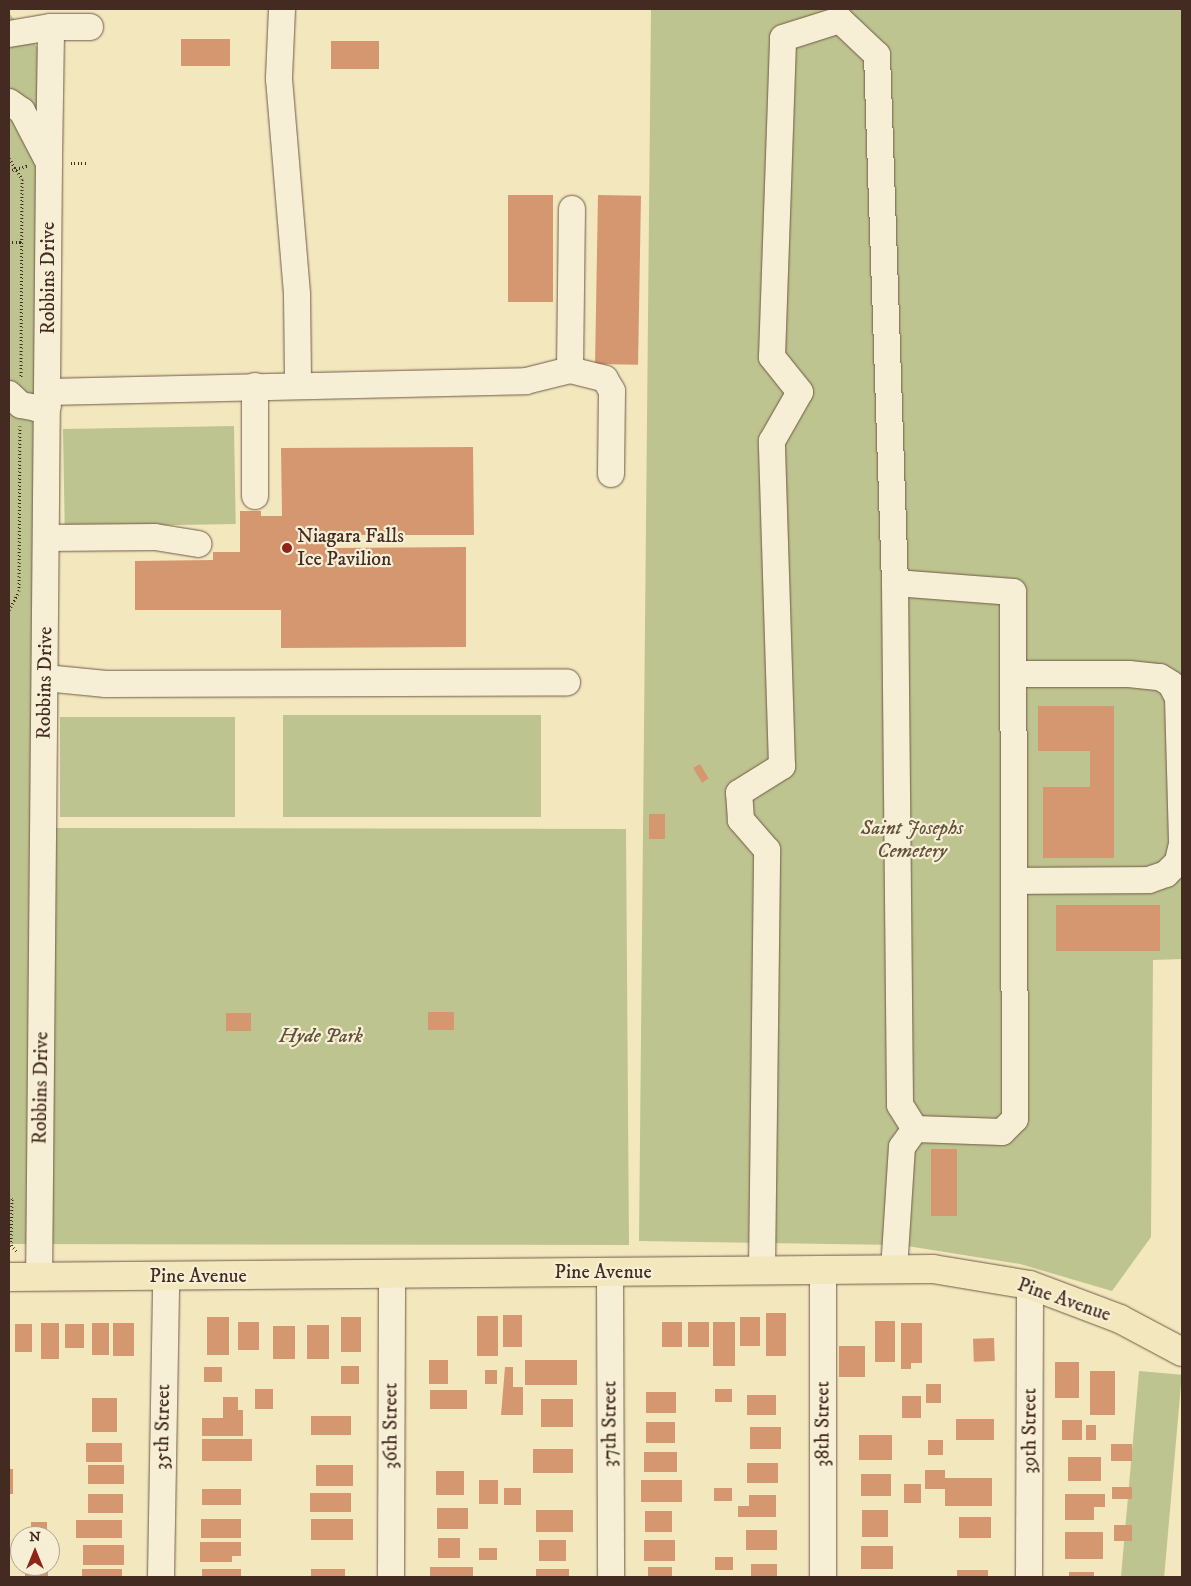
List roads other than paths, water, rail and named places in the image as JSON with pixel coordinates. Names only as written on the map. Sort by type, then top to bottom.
[{"type":"main road","name":"Pine Avenue","points":[[9,1277],[933,1269],[1030,1285],[1120,1319],[1182,1352]]},
{"type":"street","points":[[282,9],[279,79],[298,295],[298,379]]},
{"type":"street","points":[[762,1271],[766,850],[741,820],[738,793],[782,766],[772,441],[800,392],[772,358],[783,38],[840,20],[877,55],[895,583],[900,1105],[915,1129]]},
{"type":"street","points":[[48,163],[51,27]]},
{"type":"street","points":[[9,34],[51,27],[90,27]]},
{"type":"street","points":[[15,106],[50,89]]},
{"type":"street","name":"Robbins Drive","points":[[15,106],[48,163],[47,538],[39,1277]]},
{"type":"street","points":[[570,370],[572,209]]},
{"type":"street","points":[[9,394],[20,405],[36,408],[48,399],[255,386],[526,381],[570,370],[605,379],[612,391],[611,474]]},
{"type":"street","points":[[255,386],[255,496]]},
{"type":"street","points":[[47,538],[155,537],[198,544]]},
{"type":"street","points":[[895,583],[1013,592],[1015,1119],[1002,1132],[915,1129]]},
{"type":"street","points":[[1014,674],[1129,674],[1160,677],[1172,684],[1178,698],[1182,844],[1178,862],[1166,874],[1149,880],[1014,881]]},
{"type":"street","points":[[45,678],[106,684],[568,682]]},
{"type":"street","points":[[894,1270],[902,1147],[915,1129]]},
{"type":"street","name":"37th Street","points":[[610,1271],[611,1577]]},
{"type":"street","name":"38th Street","points":[[823,1271],[823,1577]]},
{"type":"street","name":"36th Street","points":[[391,1577],[392,1275]]},
{"type":"street","name":"35th Street","points":[[161,1577],[166,1277]]},
{"type":"street","name":"39th Street","points":[[1029,1577],[1030,1285]]},
{"type":"place","name":"Niagara Falls Ice Pavilion","points":[[287,548]]},
{"type":"park label","name":"Saint Josephs Cemetery","points":[[912,840]]},
{"type":"park label","name":"Hyde Park","points":[[321,1036]]}]
